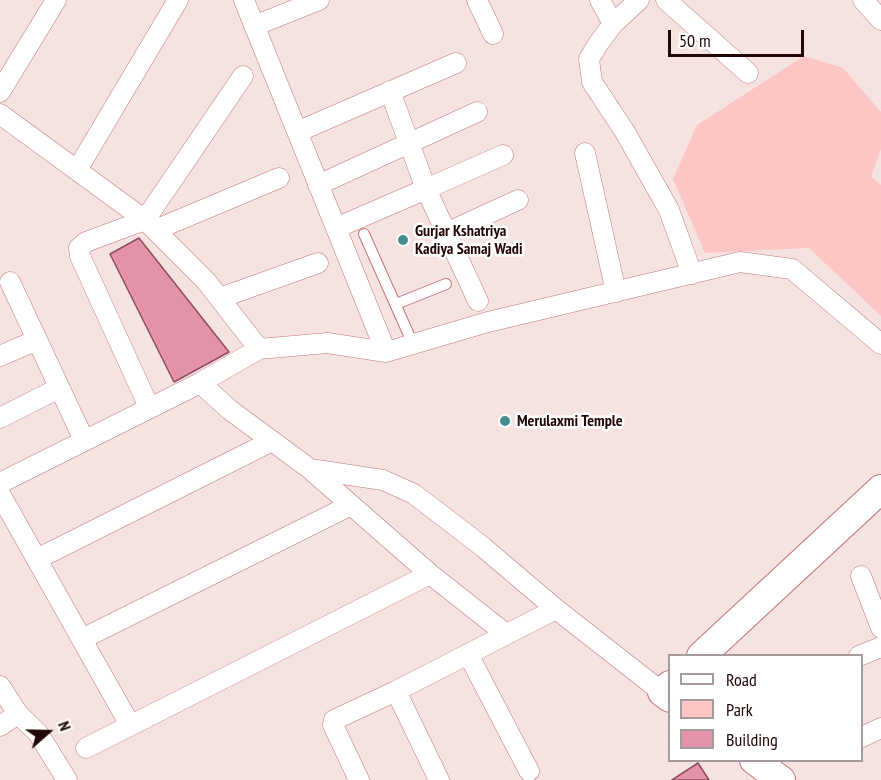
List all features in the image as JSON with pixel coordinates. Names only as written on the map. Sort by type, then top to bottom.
[{"type":"street","points":[[0,92],[56,0]]},
{"type":"street","points":[[77,170],[178,0]]},
{"type":"street","points":[[244,0],[386,352]]},
{"type":"street","points":[[254,26],[319,0]]},
{"type":"street","points":[[477,0],[493,34]]},
{"type":"street","points":[[600,0],[613,24]]},
{"type":"street","points":[[639,0],[613,24],[598,44],[590,59],[591,82],[625,132],[669,210],[692,274]]},
{"type":"street","points":[[666,0],[748,73]]},
{"type":"street","points":[[862,0],[880,15]]},
{"type":"street","points":[[297,132],[456,63]]},
{"type":"street","points":[[150,225],[243,76]]},
{"type":"street","points":[[390,92],[426,189],[478,301]]},
{"type":"street","points":[[318,185],[477,112]]},
{"type":"street","points":[[0,114],[150,225],[206,281],[259,349]]},
{"type":"street","points":[[585,153],[616,292]]},
{"type":"street","points":[[336,228],[503,155]]},
{"type":"street","points":[[149,407],[79,248],[86,242],[150,225],[279,178]]},
{"type":"street","points":[[446,232],[518,200]]},
{"type":"street","points":[[0,483],[200,383],[259,349],[327,343],[386,352],[488,322],[740,262],[792,269],[881,344]]},
{"type":"street","points":[[220,298],[318,263]]},
{"type":"street","points":[[10,282],[84,440]]},
{"type":"street","points":[[0,356],[37,340]]},
{"type":"street","points":[[200,383],[231,411],[310,469],[430,574],[506,634]]},
{"type":"street","points":[[0,418],[59,388]]},
{"type":"street","points":[[36,559],[272,441]]},
{"type":"street","points":[[310,469],[383,480],[414,494],[483,547],[556,609],[667,692]]},
{"type":"street","points":[[703,654],[881,489]]},
{"type":"street","points":[[0,494],[130,725]]},
{"type":"street","points":[[82,639],[351,505]]},
{"type":"street","points":[[86,748],[430,574]]},
{"type":"street","points":[[861,576],[881,628]]},
{"type":"street","points":[[359,780],[333,722],[556,609]]},
{"type":"street","points":[[863,654],[881,647]]},
{"type":"street","points":[[468,654],[529,771]]},
{"type":"street","points":[[0,686],[18,714],[38,733],[67,780]]},
{"type":"street","points":[[396,691],[439,780]]},
{"type":"street","points":[[0,726],[18,714]]},
{"type":"street","points":[[863,736],[881,728]]},
{"type":"street","points":[[757,762],[781,780]]},
{"type":"lane","points":[[364,234],[413,344]]},
{"type":"lane","points":[[396,304],[446,284]]},
{"type":"green space","points":[[804,56],[843,68],[881,112],[881,149],[871,176],[881,185],[881,316],[809,248],[705,253],[673,179],[697,125]]},
{"type":"building","points":[[139,238],[229,352],[174,382],[110,254]]},
{"type":"building","points":[[698,763],[709,780],[672,780]]},
{"type":"place","name":"Gurjar Kshatriya Kadiya Samaj Wadi","points":[[403,240]]},
{"type":"place","name":"Merulaxmi Temple","points":[[505,421]]}]
